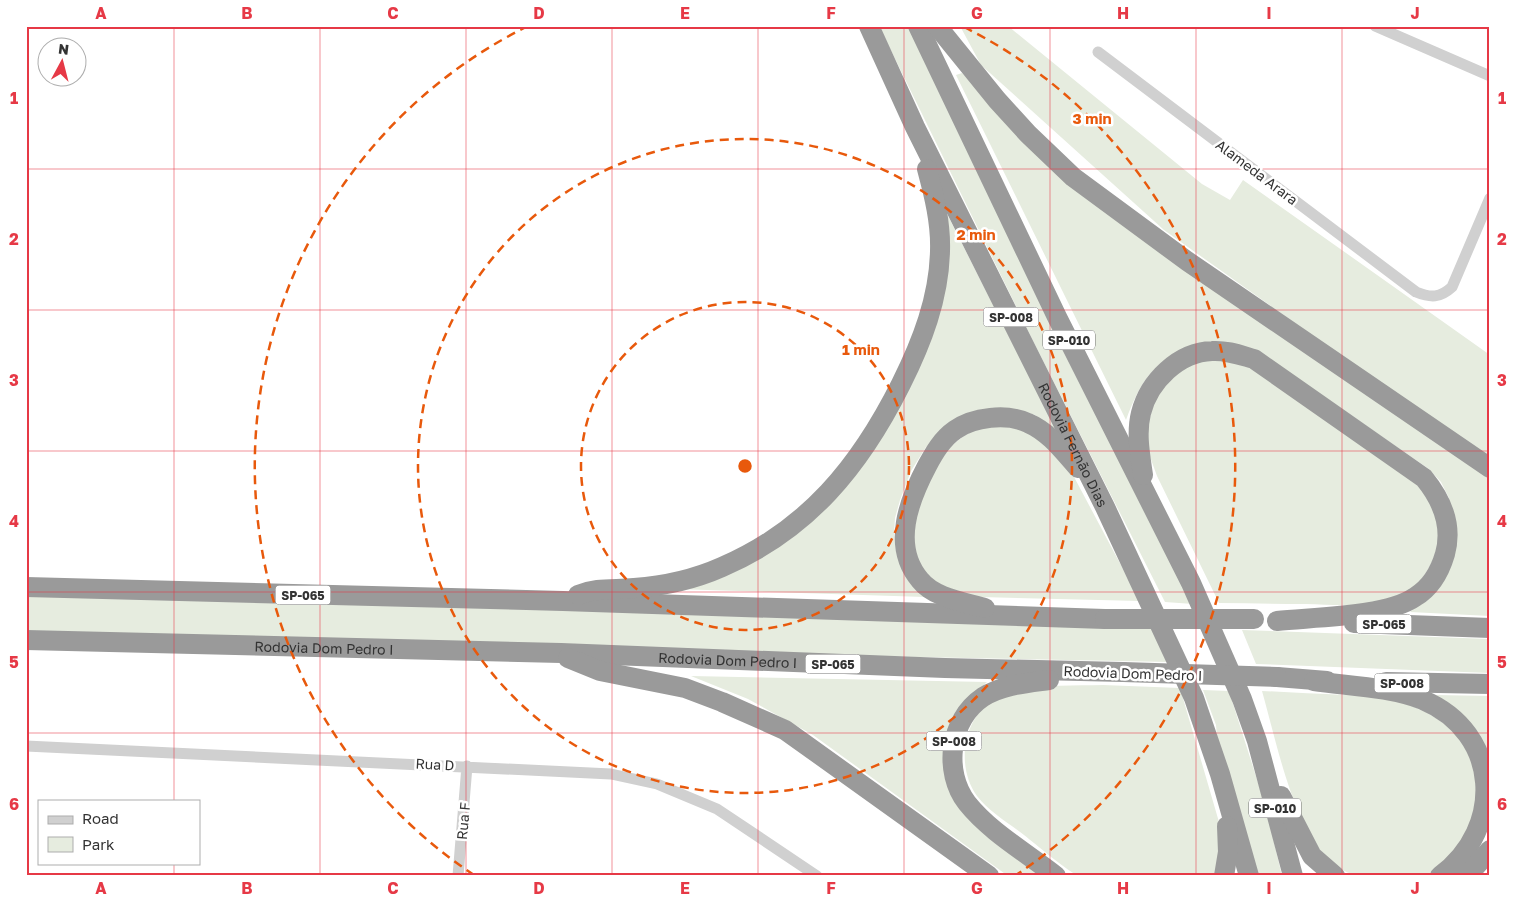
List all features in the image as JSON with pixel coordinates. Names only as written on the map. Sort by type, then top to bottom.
[{"type":"highway","name":"Rodovia Fernão Dias","points":[[869,26],[915,127],[1105,507],[1194,698],[1220,774],[1249,876]]},
{"type":"highway","name":"SP-010","points":[[918,26],[1053,309],[1191,583],[1242,699],[1257,741],[1293,876]]},
{"type":"highway","points":[[937,26],[997,100],[1028,134],[1073,177],[1187,261],[1490,468]]},
{"type":"highway","points":[[563,601],[585,592],[609,588],[657,586],[689,579],[722,567],[784,534],[830,492],[860,456],[889,407],[909,367],[933,301],[940,250],[939,221],[915,127]]},
{"type":"highway","points":[[1145,489],[1139,430],[1146,398],[1164,372],[1197,353],[1212,351],[1230,352],[1254,359],[1424,478],[1437,494],[1445,513],[1448,531],[1447,548],[1442,562],[1425,589],[1414,598],[1379,610],[1277,621]]},
{"type":"highway","points":[[1011,616],[936,594],[920,582],[911,568],[905,550],[908,508],[914,490],[936,449],[954,430],[976,420],[1001,418],[1027,422],[1046,433],[1078,468],[1105,507]]},
{"type":"highway","name":"SP-065","points":[[26,587],[563,601],[1105,619],[1254,619],[1490,628]]},
{"type":"highway","name":"Rodovia Dom Pedro I","points":[[26,640],[561,653],[945,668],[1277,677],[1314,681],[1490,684]]},
{"type":"highway","points":[[561,653],[578,664],[600,672],[685,688],[785,730],[989,876]]},
{"type":"highway","name":"SP-008","points":[[1056,876],[983,820],[967,803],[957,787],[952,766],[953,745],[958,727],[968,710],[982,698],[1002,688],[1114,672]]},
{"type":"highway","points":[[1314,681],[1401,694],[1423,700],[1445,713],[1461,727],[1471,740],[1481,758],[1486,776],[1486,798],[1483,814],[1477,834],[1466,852],[1440,876]]},
{"type":"highway","points":[[1257,741],[1300,835],[1312,856],[1334,876]]},
{"type":"highway","name":"SP-008","points":[[1220,774],[1228,834],[1227,868],[1224,876]]},
{"type":"highway","points":[[1467,876],[1490,850]]},
{"type":"street","points":[[1375,26],[1490,76]]},
{"type":"street","name":"Alameda Arara","points":[[1098,52],[1416,292],[1436,297],[1444,294],[1452,287],[1490,198]]},
{"type":"street","name":"Rua D","points":[[26,746],[611,774],[657,784],[717,809],[818,876]]},
{"type":"street","name":"Rua F","points":[[458,876],[467,766]]},
{"type":"green space","points":[[879,26],[908,26],[1193,604],[1165,602],[1032,339]]},
{"type":"green space","points":[[960,26],[1008,26],[1202,184],[1230,200],[1243,180],[1490,355],[1490,462],[1164,230],[981,65]]},
{"type":"green space","points":[[962,73],[1192,274],[1490,478],[1490,616],[1410,612],[1431,594],[1449,498],[1441,482],[1429,469],[1291,374],[1186,347],[1163,361],[1148,377],[1136,396],[1126,420],[956,75]]},
{"type":"green space","points":[[947,214],[1057,431],[1035,415],[1019,410],[926,447],[911,471],[900,500],[895,518],[894,534],[897,552],[925,597],[675,589],[778,544],[903,395]]},
{"type":"green space","points":[[1207,358],[1248,365],[1418,483],[1433,509],[1438,528],[1438,537],[1437,547],[1431,564],[1415,586],[1397,597],[1375,603],[1340,605],[1219,603],[1157,476],[1149,454],[1146,432],[1156,394],[1176,370]]},
{"type":"green space","points":[[1006,425],[1042,437],[1073,475],[1140,601],[980,597],[942,587],[924,575],[912,550],[911,543],[914,512],[926,481],[945,453],[969,433],[987,427]]},
{"type":"green space","points":[[26,593],[1155,627],[1169,662],[704,653],[26,631]]},
{"type":"green space","points":[[1242,630],[1490,639],[1490,673],[1256,664]]},
{"type":"green space","points":[[691,676],[987,682],[967,701],[951,788],[1047,876],[1008,876],[813,735],[748,699]]},
{"type":"green space","points":[[1103,685],[1180,688],[1219,822],[1221,841],[1215,876],[1079,876],[1060,864],[993,812],[977,796],[970,784],[966,770],[966,742],[970,728],[986,706],[998,698],[1023,690],[1050,686]]},
{"type":"green space","points":[[1203,690],[1229,691],[1266,808],[1282,876],[1258,876],[1220,774],[1216,725]]},
{"type":"green space","points":[[1262,691],[1366,696],[1387,699],[1420,709],[1451,730],[1463,743],[1471,758],[1476,774],[1477,793],[1473,814],[1467,834],[1459,847],[1436,871],[1417,877],[1365,876],[1351,874],[1338,868],[1325,856],[1313,840],[1303,821],[1286,778]]},
{"type":"green space","points":[[1436,695],[1490,696],[1490,773],[1438,701]]}]
